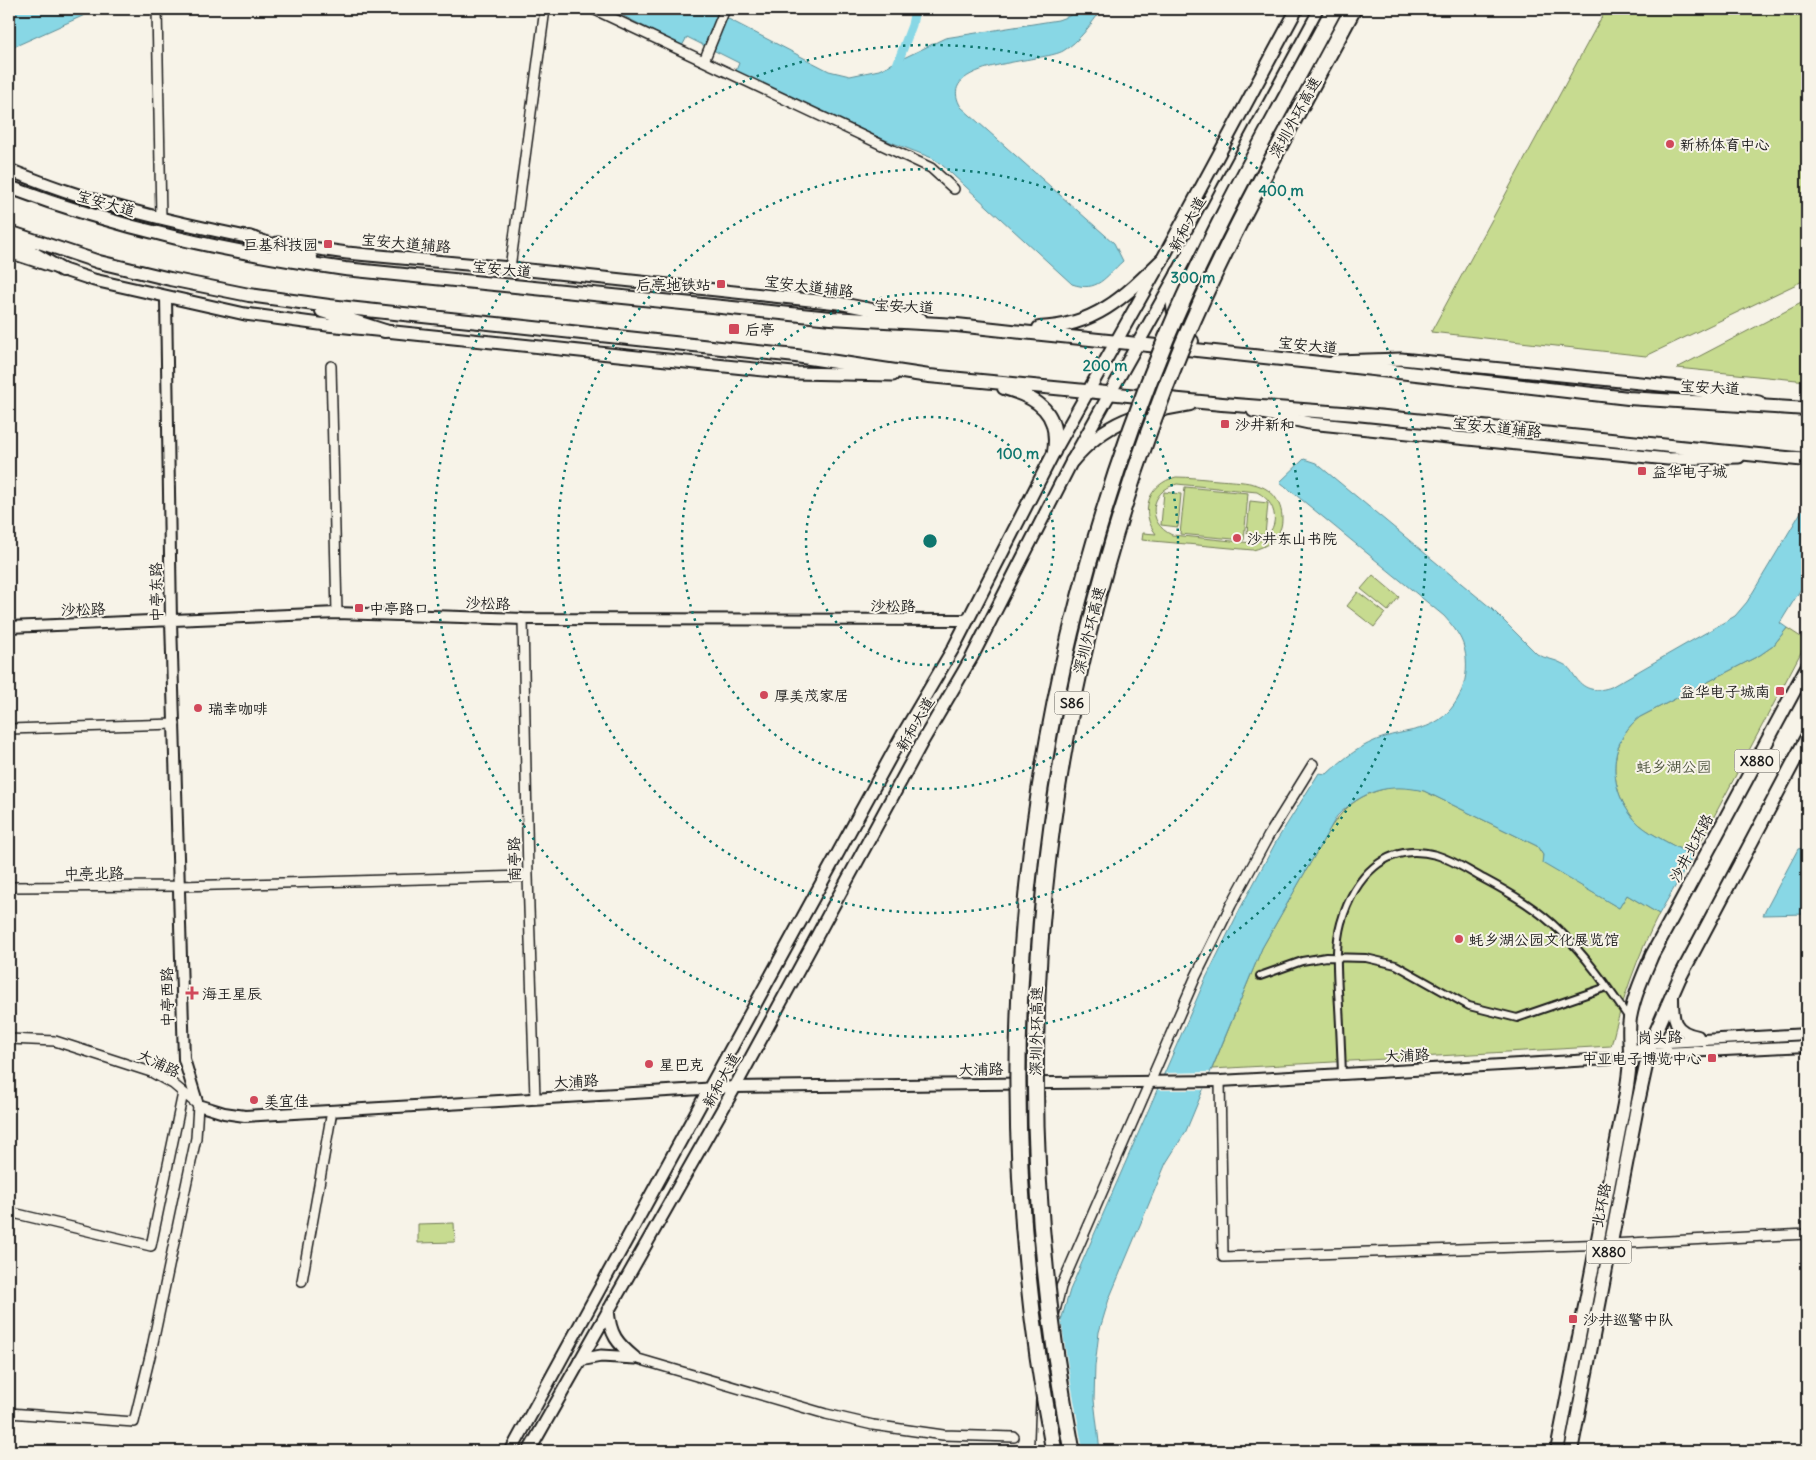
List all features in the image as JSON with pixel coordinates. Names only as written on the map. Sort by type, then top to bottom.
[{"type":"highway","name":"深圳外环高速","points":[[1054,1451],[1027,1276],[1020,1180],[1017,1085],[1019,989],[1026,894],[1038,799],[1054,705],[1075,612],[1101,520],[1132,428],[1166,338],[1205,250],[1334,9]]},
{"type":"highway","name":"深圳外环高速","points":[[1072,1451],[1057,1368],[1045,1274],[1037,1179],[1034,1085],[1036,990],[1043,896],[1055,802],[1071,708],[1092,616],[1118,525],[1148,434],[1179,354],[1201,301],[1242,215],[1354,9]]},
{"type":"main road","name":"新和大道","points":[[511,1451],[889,760],[968,620],[1054,452],[1162,260],[1297,9]]},
{"type":"main road","name":"新和大道","points":[[530,1451],[735,1087],[921,744],[972,657],[1072,461],[1178,272],[1320,9]]},
{"type":"main road","name":"宝安大道辅路","points":[[9,170],[65,191],[161,218],[249,237],[346,253],[510,268],[838,303],[957,325]]},
{"type":"main road","name":"宝安大道","points":[[9,187],[111,222],[190,242],[265,257],[345,269],[831,318],[957,325],[1212,351],[1628,398],[1801,409]]},
{"type":"main road","points":[[9,232],[99,262],[248,295],[291,301],[796,356],[929,376],[1222,404],[1356,414],[1807,460]]},
{"type":"main road","points":[[249,237],[345,269]]},
{"type":"main road","points":[[9,239],[62,270]]},
{"type":"main road","points":[[9,252],[94,280],[166,298],[245,314],[385,331],[793,373],[929,376]]},
{"type":"main road","points":[[1003,330],[1064,326],[1091,317],[1122,299],[1162,260]]},
{"type":"main road","points":[[1178,272],[1172,291],[1173,310],[1176,320],[1187,336],[1203,348],[1212,351]]},
{"type":"main road","points":[[291,301],[385,331]]},
{"type":"main road","points":[[975,380],[1024,394],[1039,403],[1050,417],[1053,426],[1055,434],[1054,452]]},
{"type":"main road","points":[[1072,461],[1081,450],[1103,432],[1128,418],[1155,410],[1206,402]]},
{"type":"main road","name":"沙井北环路","points":[[1630,1053],[1630,1019],[1642,978],[1674,914],[1807,667]]},
{"type":"main road","name":"X880","points":[[1650,1048],[1673,990],[1807,737]]},
{"type":"main road","name":"北环路","points":[[1571,1451],[1610,1244],[1650,1048]]},
{"type":"main road","name":"北环路","points":[[1558,1451],[1624,1104],[1630,1053]]},
{"type":"main road","points":[[608,1310],[609,1323],[613,1335],[620,1346],[635,1358]]},
{"type":"main road","points":[[580,1360],[601,1356],[635,1358]]},
{"type":"street","points":[[157,9],[161,218]]},
{"type":"street","points":[[510,268],[545,9]]},
{"type":"street","points":[[593,9],[930,168],[954,189]]},
{"type":"street","points":[[704,61],[725,9]]},
{"type":"street","name":"中亭东路","points":[[166,298],[171,621],[180,886]]},
{"type":"street","points":[[331,366],[337,613]]},
{"type":"street","name":"沙松路","points":[[9,627],[337,613],[523,619],[968,620]]},
{"type":"street","name":"南亭路","points":[[523,619],[535,1098]]},
{"type":"street","points":[[9,729],[175,724]]},
{"type":"street","points":[[1039,1451],[1042,1378],[1050,1332],[1061,1287],[1196,976],[1231,905],[1269,835],[1313,764]]},
{"type":"street","points":[[1342,1074],[1337,956],[1340,924],[1350,898],[1361,879],[1376,865],[1396,855],[1428,853],[1448,860],[1532,907],[1573,944],[1630,1019]]},
{"type":"street","name":"中亭北路","points":[[9,888],[180,886],[528,876]]},
{"type":"street","name":"中亭西路","points":[[180,886],[184,1060],[198,1105]]},
{"type":"street","points":[[1260,976],[1302,961],[1337,956],[1366,958],[1396,965],[1469,1006],[1517,1018],[1607,987]]},
{"type":"street","points":[[1673,990],[1675,1022],[1681,1030],[1689,1034],[1712,1038]]},
{"type":"street","name":"岗头路","points":[[1630,1053],[1712,1038],[1807,1034]]},
{"type":"street","name":"大浦路","points":[[9,1039],[55,1041],[151,1072],[173,1084],[198,1105],[224,1113],[245,1116],[711,1088],[1220,1081],[1608,1059]]},
{"type":"street","name":"岗头路","points":[[1650,1048],[1807,1046]]},
{"type":"street","points":[[1220,1081],[1223,1257],[1597,1245],[1807,1234]]},
{"type":"street","points":[[9,1212],[151,1246],[183,1093]]},
{"type":"street","points":[[9,1413],[134,1422],[151,1352],[196,1138],[198,1105]]},
{"type":"street","points":[[302,1281],[332,1111]]},
{"type":"street","points":[[635,1358],[826,1414],[872,1425],[943,1435],[1014,1437]]},
{"type":"green space","name":"新桥体育中心","points":[[1606,9],[1807,9],[1807,279],[1646,356],[1431,332]]},
{"type":"green space","points":[[1807,300],[1807,381],[1677,368]]},
{"type":"green space","points":[[1176,477],[1186,477],[1244,482],[1261,486],[1274,496],[1279,504],[1282,518],[1279,532],[1270,542],[1253,550],[1142,540],[1143,533],[1156,534],[1151,526],[1147,508],[1153,492],[1166,481]],"holes":[[[1177,484],[1257,492],[1271,505],[1274,512],[1274,520],[1268,534],[1261,540],[1252,543],[1172,535],[1158,523],[1155,515],[1156,500],[1161,493]]]},
{"type":"green space","points":[[1185,487],[1248,493],[1244,540],[1180,534]]},
{"type":"green space","points":[[1164,492],[1181,494],[1178,527],[1161,525]]},
{"type":"green space","points":[[1250,501],[1268,503],[1265,535],[1247,533]]},
{"type":"green space","points":[[1373,575],[1399,597],[1388,611],[1361,589]]},
{"type":"green space","points":[[1358,592],[1385,613],[1374,627],[1347,606]]},
{"type":"green space","name":"蚝乡湖公园","points":[[1787,628],[1807,641],[1693,856],[1645,829],[1629,813],[1617,785],[1615,770],[1616,755],[1621,741],[1629,728],[1640,717],[1760,655],[1773,646]]},
{"type":"green space","points":[[1393,787],[1409,787],[1424,791],[1537,846],[1543,855],[1543,863],[1619,908],[1627,895],[1659,914],[1631,979],[1611,1046],[1212,1069],[1262,948],[1329,830],[1342,813],[1356,801],[1364,796]]},
{"type":"green space","points":[[454,1223],[455,1242],[418,1243],[418,1224]]},
{"type":"water","points":[[9,9],[98,9],[9,49]]},
{"type":"water","points":[[610,9],[709,9],[829,71],[850,76],[879,70],[945,38],[1058,20],[1081,9],[1102,9],[1080,37],[1063,51],[993,66],[975,72],[962,81],[956,92],[961,107],[1114,243],[1123,261],[1106,278],[1095,285],[1081,286],[1072,284],[941,164],[932,158],[813,112],[735,73],[739,63],[687,37],[682,46]]},
{"type":"water","points":[[1304,459],[1316,463],[1491,608],[1537,654],[1565,665],[1583,686],[1592,689],[1601,690],[1611,687],[1735,616],[1747,602],[1807,502],[1807,579],[1780,623],[1787,628],[1773,646],[1760,655],[1640,717],[1629,728],[1621,741],[1616,755],[1615,770],[1617,785],[1629,813],[1645,829],[1693,856],[1659,914],[1627,895],[1619,908],[1542,863],[1543,855],[1537,846],[1424,791],[1399,788],[1377,791],[1357,800],[1337,816],[1262,948],[1186,1131],[1166,1163],[1109,1299],[1099,1332],[1095,1366],[1094,1400],[1100,1451],[1044,1451],[1057,1334],[1070,1290],[1205,980],[1277,840],[1319,773],[1327,774],[1340,762],[1369,743],[1392,735],[1420,729],[1439,720],[1460,696],[1466,675],[1466,654],[1463,644],[1457,632],[1444,616],[1280,482]]},
{"type":"water","points":[[1807,847],[1807,914],[1763,915],[1798,849]]},
{"type":"pier","points":[[1210,1072],[1203,1090],[1158,1090],[1166,1073]]},
{"type":"pier","points":[[1060,1313],[1083,1451],[1043,1451],[1046,1379]]},
{"type":"waterway","points":[[895,70],[912,25],[915,9]]},
{"type":"place","name":"新桥体育中心","points":[[1670,144]]},
{"type":"place","name":"巨基科技园","points":[[328,244]]},
{"type":"place","name":"后亭地铁站","points":[[721,284]]},
{"type":"place","name":"后亭","points":[[734,329]]},
{"type":"place","name":"沙井新和","points":[[1225,424]]},
{"type":"place","name":"益华电子城","points":[[1642,471]]},
{"type":"place","name":"沙井东山书院","points":[[1237,538]]},
{"type":"place","name":"中亭路口","points":[[359,608]]},
{"type":"place","name":"益华电子城南","points":[[1780,691]]},
{"type":"place","name":"厚美茂家居","points":[[764,695]]},
{"type":"place","name":"瑞幸咖啡","points":[[198,708]]},
{"type":"place","name":"蚝乡湖公园文化展览馆","points":[[1459,939]]},
{"type":"place","name":"海王星辰","points":[[192,993]]},
{"type":"place","name":"中亚电子博览中心","points":[[1712,1058]]},
{"type":"place","name":"星巴克","points":[[649,1064]]},
{"type":"place","name":"美宜佳","points":[[254,1100]]},
{"type":"place","name":"沙井巡警中队","points":[[1573,1319]]}]
